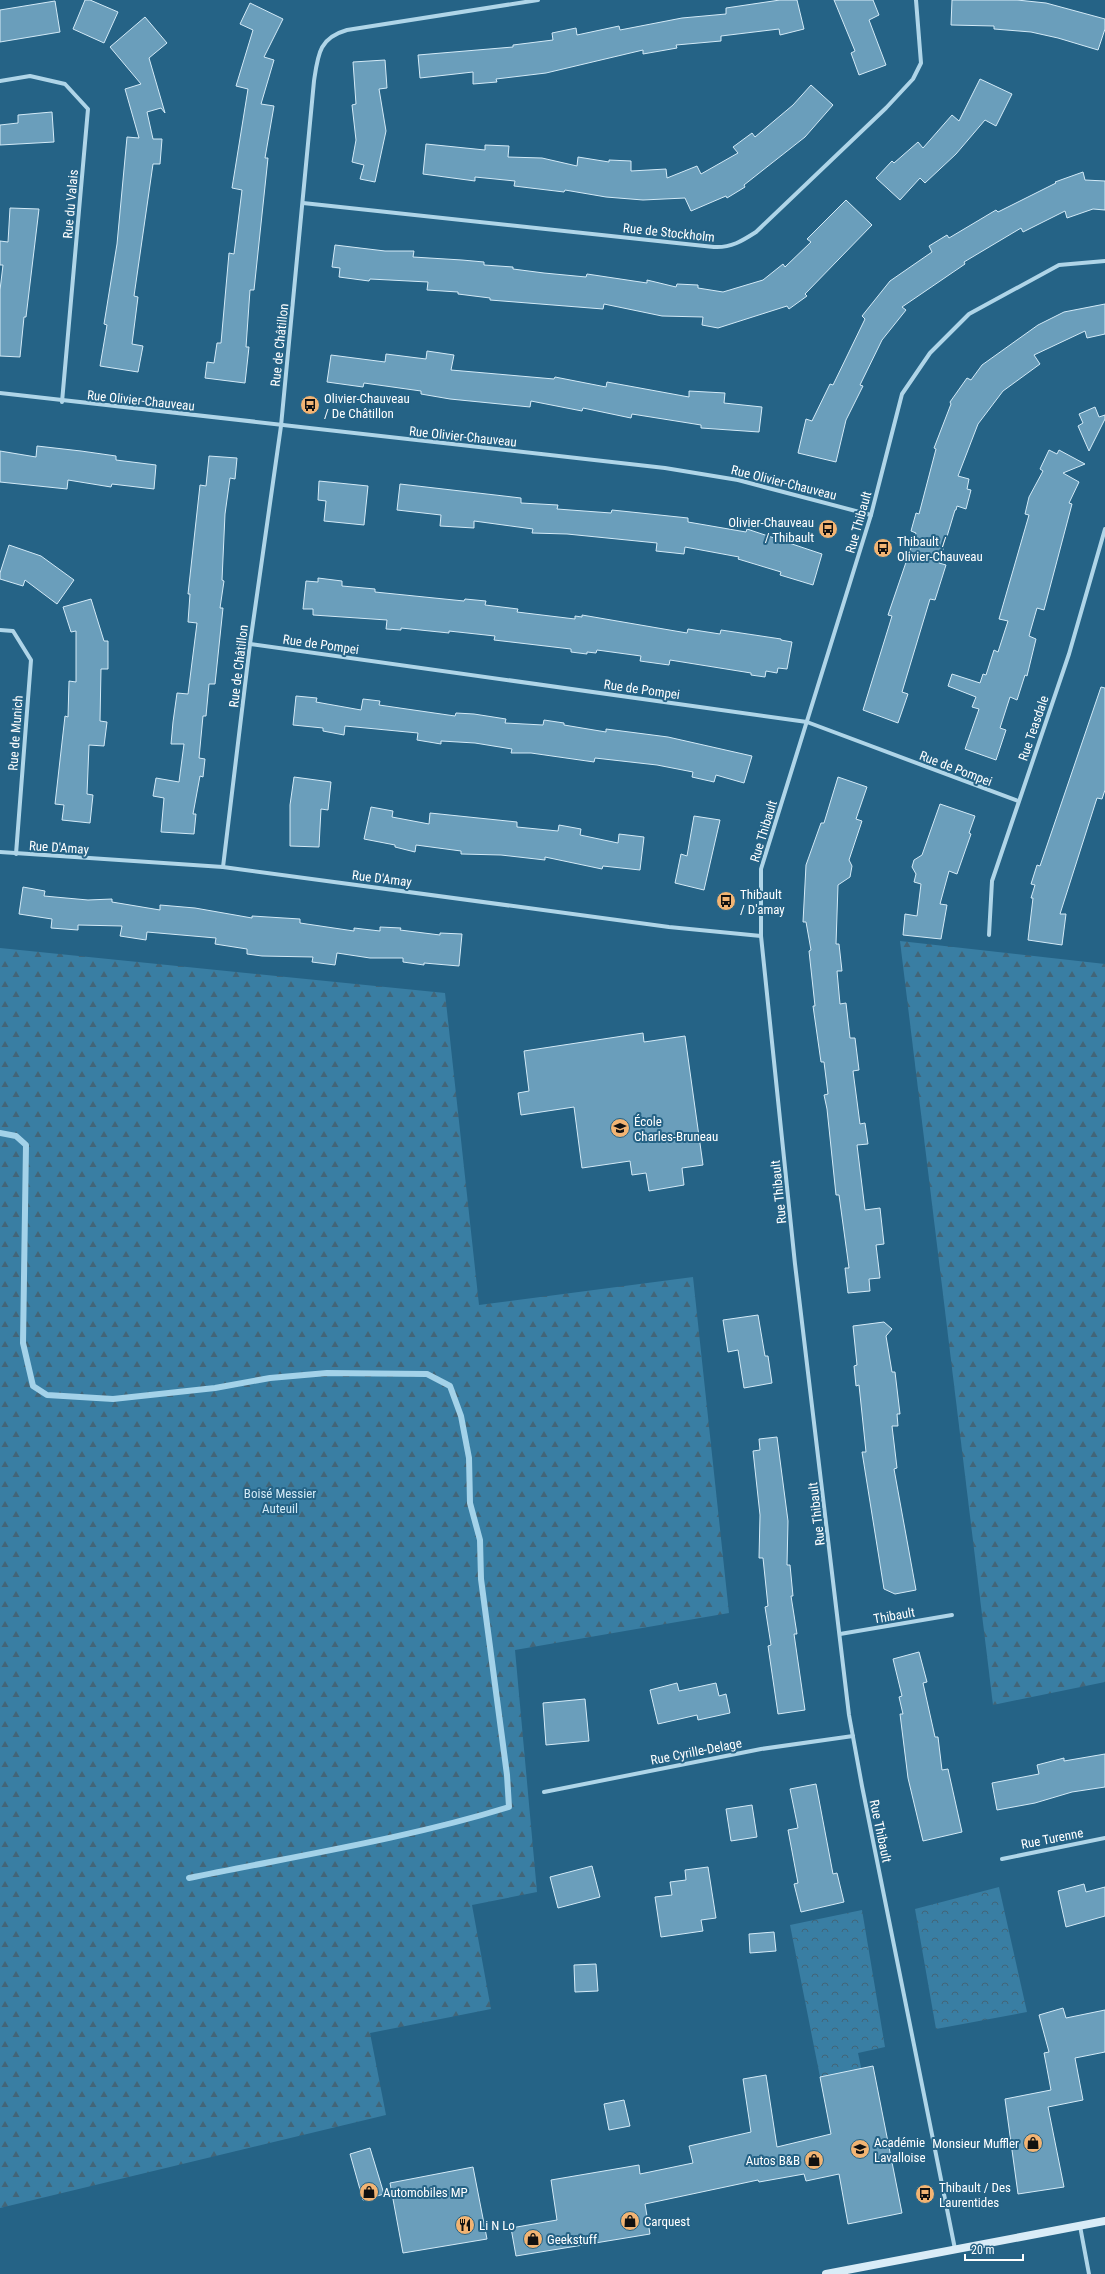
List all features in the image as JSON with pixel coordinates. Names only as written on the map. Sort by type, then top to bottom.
[{"type":"main road","points":[[826,2274],[1105,2221]]},
{"type":"street","name":"Rue de Châtillon","points":[[223,867],[250,644],[281,426],[315,71],[318,55],[328,39],[340,32],[357,27],[538,0]]},
{"type":"street","name":"Rue de Stockholm","points":[[303,203],[725,248],[736,244],[756,232],[886,108],[913,78],[921,63],[916,0]]},
{"type":"street","name":"Rue du Valais","points":[[0,81],[30,76],[65,84],[88,109],[62,402]]},
{"type":"street","name":"Rue Thibault","points":[[956,2249],[853,1736],[795,1256],[761,936],[761,869],[871,515],[902,394],[930,353],[969,314],[1059,265],[1105,261]]},
{"type":"street","name":"Rue Olivier-Chauveau","points":[[0,393],[62,402],[665,468],[738,480],[871,515]]},
{"type":"street","name":"Rue Teasdale","points":[[989,935],[992,881],[1018,801],[1070,654],[1105,529]]},
{"type":"street","name":"Rue de Munich","points":[[0,630],[13,631],[31,660],[16,854]]},
{"type":"street","name":"Rue de Pompei","points":[[250,644],[807,722],[1018,801]]},
{"type":"street","name":"Rue D'Amay","points":[[0,852],[223,867],[669,927],[761,936]]},
{"type":"street","name":"Thibault","points":[[840,1634],[952,1615]]},
{"type":"street","name":"Rue Cyrille-Delage","points":[[544,1792],[761,1749],[853,1736]]},
{"type":"street","name":"Rue Turenne","points":[[1002,1859],[1105,1838]]},
{"type":"street","points":[[1080,2226],[1089,2274]]},
{"type":"green space","points":[[900,941],[1105,964],[1105,1682],[993,1705]]},
{"type":"green space","name":"Boisé Messier Auteuil","points":[[0,948],[445,993],[479,1305],[693,1277],[729,1613],[515,1650],[537,1892],[472,1905],[491,2009],[370,2033],[386,2115],[0,2208]]},
{"type":"green space","points":[[999,1887],[1027,2012],[936,2029],[915,1909]]},
{"type":"green space","points":[[862,1910],[885,2047],[858,2053],[862,2072],[820,2077],[790,1925]]},
{"type":"building","points":[[85,0],[90,0],[118,12],[104,43],[73,29]]},
{"type":"building","points":[[780,0],[797,0],[804,29],[780,35],[779,29],[721,36],[721,41],[676,45],[677,48],[643,54],[643,50],[546,73],[496,79],[497,82],[473,84],[473,72],[420,78],[418,55],[513,47],[513,45],[553,40],[552,33],[576,28],[577,35],[619,26],[620,30],[682,18],[726,14],[726,8]]},
{"type":"building","points":[[834,0],[873,0],[879,15],[869,20],[886,65],[859,75],[851,53],[855,51]]},
{"type":"building","points":[[952,0],[1017,0],[1046,3],[1105,19],[1105,29],[1098,50],[1058,38],[1031,32],[994,29],[994,26],[951,25]]},
{"type":"building","points":[[55,1],[60,32],[0,42],[0,10]]},
{"type":"building","points":[[250,3],[283,19],[264,57],[274,60],[261,104],[274,106],[265,158],[268,158],[254,290],[250,290],[246,347],[249,347],[245,383],[205,378],[207,362],[214,363],[217,343],[221,343],[229,253],[234,254],[242,190],[232,188],[248,89],[236,86],[253,30],[240,24]]},
{"type":"building","points":[[145,17],[167,43],[149,58],[165,113],[161,108],[147,112],[153,139],[162,139],[160,164],[153,164],[134,296],[138,297],[132,344],[143,346],[138,372],[100,366],[107,325],[104,324],[117,244],[127,137],[139,138],[125,89],[141,84],[110,47]]},
{"type":"building","points":[[385,60],[387,88],[379,89],[386,131],[375,182],[360,179],[364,165],[352,162],[356,140],[352,105],[356,104],[353,62]]},
{"type":"building","points":[[980,79],[1012,94],[996,126],[985,120],[956,154],[925,183],[920,178],[900,200],[876,178],[892,161],[894,163],[918,142],[923,148],[952,115],[959,121]]},
{"type":"building","points":[[811,85],[833,105],[805,137],[744,185],[745,187],[727,198],[726,196],[691,211],[685,198],[643,200],[606,197],[565,190],[564,192],[514,186],[515,181],[475,177],[475,181],[423,174],[426,144],[485,150],[485,145],[509,146],[508,157],[542,158],[577,166],[578,157],[609,162],[609,160],[631,161],[631,171],[666,169],[667,178],[697,166],[701,174],[738,153],[733,147],[752,133],[755,137],[793,105]]},
{"type":"building","points":[[52,112],[54,142],[0,145],[0,125],[18,123],[18,115]]},
{"type":"building","points":[[1083,172],[1085,180],[1105,181],[1105,210],[1093,209],[1067,218],[1065,211],[1023,232],[1021,228],[964,262],[965,264],[902,307],[906,310],[882,340],[860,385],[863,386],[846,420],[836,462],[798,453],[806,419],[812,421],[830,384],[833,385],[865,319],[862,316],[890,281],[932,252],[929,246],[947,235],[949,238],[996,210],[998,212],[1056,183],[1055,182]]},
{"type":"building","points":[[846,200],[872,225],[805,294],[807,296],[789,309],[787,306],[718,328],[702,325],[703,317],[662,316],[604,304],[603,309],[490,300],[490,298],[458,294],[458,292],[427,290],[428,282],[370,279],[369,281],[339,277],[340,268],[332,267],[335,245],[385,251],[414,251],[413,257],[484,262],[484,265],[513,267],[513,269],[544,273],[586,277],[587,274],[647,283],[647,280],[676,287],[677,284],[698,285],[698,288],[723,292],[763,280],[783,264],[785,267],[811,242],[807,239]]},
{"type":"building","points":[[10,208],[39,209],[20,357],[0,356],[0,290],[3,265],[0,265],[0,241],[8,242]]},
{"type":"building","points":[[1105,304],[1105,334],[1087,338],[1085,331],[1034,355],[1040,364],[1003,391],[978,424],[958,476],[969,479],[967,489],[971,490],[966,509],[957,506],[955,510],[939,563],[946,565],[935,600],[930,599],[902,692],[908,694],[898,723],[863,710],[892,616],[888,615],[916,533],[911,531],[916,513],[919,514],[936,449],[934,448],[951,404],[950,402],[967,378],[971,380],[982,365],[1038,325],[1064,312]]},
{"type":"building","points":[[427,351],[454,355],[451,370],[554,379],[555,377],[606,387],[607,382],[689,397],[689,391],[725,393],[724,403],[762,407],[759,432],[701,428],[701,425],[632,414],[631,418],[583,408],[582,411],[531,401],[530,407],[450,399],[421,394],[421,391],[364,383],[363,387],[327,382],[331,355],[385,362],[386,354],[426,359]]},
{"type":"building","points":[[1095,407],[1099,417],[1105,415],[1105,419],[1089,451],[1078,426],[1083,423],[1079,414]]},
{"type":"building","points":[[37,446],[116,456],[116,460],[156,465],[154,489],[112,484],[111,487],[68,480],[67,489],[0,482],[0,451],[36,457]]},
{"type":"building","points":[[1049,450],[1057,454],[1059,450],[1085,464],[1063,473],[1079,482],[1069,503],[1072,504],[1044,610],[1037,608],[1029,636],[1036,639],[1027,676],[1025,675],[1017,700],[1010,697],[1000,728],[1006,730],[996,760],[965,749],[979,709],[972,707],[976,697],[948,686],[952,674],[980,683],[983,674],[986,675],[994,650],[998,652],[1008,621],[999,619],[1029,515],[1025,514],[1029,497],[1043,471],[1040,469]]},
{"type":"building","points":[[209,456],[237,458],[235,479],[230,478],[225,514],[222,580],[224,581],[220,608],[223,608],[215,684],[209,684],[206,716],[203,716],[199,758],[205,759],[203,777],[200,776],[193,814],[196,814],[194,834],[161,832],[164,798],[153,796],[156,778],[179,782],[184,744],[171,744],[173,722],[177,693],[188,694],[197,623],[188,622],[190,594],[188,594],[200,485],[206,486]]},
{"type":"building","points":[[319,481],[368,486],[364,525],[324,521],[326,501],[318,500]]},
{"type":"building","points":[[400,484],[521,498],[521,503],[558,505],[557,509],[611,513],[612,510],[688,518],[688,522],[746,532],[747,529],[822,554],[813,585],[780,575],[781,572],[738,559],[739,557],[685,547],[684,554],[656,551],[657,543],[567,534],[532,533],[533,529],[474,521],[474,528],[440,526],[441,515],[397,510]]},
{"type":"building","points":[[9,545],[41,556],[74,580],[57,604],[25,580],[23,586],[0,579],[0,573]]},
{"type":"building","points":[[318,578],[342,581],[342,586],[375,589],[375,592],[464,601],[465,599],[486,601],[485,605],[518,609],[517,612],[575,619],[575,616],[582,617],[582,615],[687,633],[688,629],[720,634],[721,630],[792,642],[787,669],[778,668],[777,673],[766,671],[765,677],[751,675],[751,673],[670,660],[669,665],[640,661],[641,656],[597,650],[596,653],[587,652],[587,654],[571,652],[571,649],[494,640],[495,636],[449,631],[449,633],[401,628],[401,630],[386,629],[387,620],[313,615],[313,609],[303,609],[306,581],[318,582]]},
{"type":"building","points":[[91,599],[104,641],[108,641],[108,669],[101,669],[100,721],[107,722],[104,746],[89,745],[87,794],[93,795],[90,823],[62,820],[64,805],[55,804],[65,716],[68,717],[69,681],[76,682],[76,631],[71,632],[63,607]]},
{"type":"building","points":[[1101,687],[1105,688],[1105,790],[1102,799],[1097,798],[1060,914],[1066,914],[1062,945],[1028,940],[1033,898],[1031,898],[1035,885],[1031,884],[1037,865],[1040,866]]},
{"type":"building","points":[[296,696],[317,698],[316,702],[361,710],[363,699],[380,701],[379,705],[455,716],[456,713],[474,714],[506,719],[505,723],[543,725],[544,720],[606,732],[606,729],[668,737],[752,756],[744,783],[716,775],[714,782],[692,777],[693,772],[657,765],[595,758],[594,762],[531,753],[511,753],[512,749],[475,743],[441,741],[441,744],[417,740],[418,733],[345,726],[344,735],[323,731],[323,728],[293,725]]},
{"type":"building","points":[[294,777],[331,782],[328,810],[321,809],[319,847],[290,846],[290,805]]},
{"type":"building","points":[[838,777],[867,787],[856,819],[862,821],[849,860],[852,866],[850,877],[838,885],[836,944],[839,944],[842,971],[837,971],[840,1004],[846,1003],[850,1038],[855,1038],[859,1070],[853,1071],[860,1124],[865,1123],[868,1144],[857,1145],[865,1210],[880,1208],[884,1244],[876,1245],[880,1278],[869,1279],[870,1291],[848,1293],[845,1268],[849,1268],[839,1195],[836,1195],[827,1109],[824,1095],[828,1094],[824,1062],[821,1062],[813,1006],[815,1006],[809,951],[811,950],[806,922],[803,922],[806,865],[821,823],[824,823]]},
{"type":"building","points":[[940,804],[975,816],[969,833],[971,834],[957,874],[949,871],[940,904],[947,905],[941,939],[903,935],[905,914],[917,916],[921,884],[914,882],[916,874],[912,867],[914,860],[922,855]]},
{"type":"building","points":[[371,807],[393,811],[392,817],[429,824],[430,813],[517,822],[517,827],[558,831],[559,825],[581,829],[580,835],[618,843],[619,834],[644,837],[640,870],[603,866],[602,869],[545,857],[545,860],[501,855],[461,854],[461,851],[416,845],[415,852],[395,847],[395,845],[364,839]]},
{"type":"building","points":[[694,816],[720,820],[704,890],[675,883],[681,854],[687,856]]},
{"type":"building","points":[[23,887],[45,891],[44,896],[88,900],[112,899],[112,902],[160,910],[160,905],[195,908],[252,918],[252,916],[300,919],[300,923],[354,931],[354,928],[380,931],[380,927],[401,928],[400,930],[440,935],[440,933],[462,934],[459,966],[424,963],[424,965],[403,962],[403,958],[370,958],[337,953],[335,965],[312,962],[313,957],[262,956],[247,954],[247,949],[215,944],[216,938],[147,932],[146,940],[120,936],[122,926],[78,925],[78,930],[51,928],[52,919],[19,914]]},
{"type":"building","points":[[643,1033],[644,1042],[685,1036],[703,1165],[682,1168],[684,1185],[649,1191],[646,1173],[632,1175],[630,1161],[582,1168],[574,1107],[521,1115],[518,1093],[529,1091],[524,1051]]},
{"type":"building","points":[[758,1315],[765,1356],[768,1356],[772,1383],[744,1388],[738,1350],[728,1352],[723,1320]]},
{"type":"building","points":[[884,1322],[892,1329],[886,1336],[892,1372],[895,1372],[900,1414],[897,1414],[898,1426],[892,1426],[897,1468],[894,1469],[916,1590],[895,1594],[884,1589],[862,1452],[866,1452],[859,1385],[856,1386],[854,1366],[857,1365],[853,1326]]},
{"type":"building","points":[[777,1437],[788,1521],[787,1565],[790,1565],[793,1596],[791,1596],[797,1634],[794,1634],[805,1710],[778,1714],[768,1646],[771,1645],[765,1607],[768,1606],[763,1558],[759,1558],[760,1515],[753,1451],[760,1450],[759,1439]]},
{"type":"building","points":[[919,1652],[927,1682],[923,1683],[935,1737],[938,1737],[942,1770],[948,1769],[962,1832],[923,1841],[908,1778],[900,1714],[903,1714],[899,1697],[902,1696],[893,1659]]},
{"type":"building","points":[[677,1683],[679,1691],[716,1683],[719,1696],[726,1694],[730,1713],[698,1720],[697,1715],[658,1724],[650,1690]]},
{"type":"building","points":[[585,1699],[589,1741],[546,1745],[543,1703]]},
{"type":"building","points":[[1105,1754],[1105,1787],[1072,1792],[1035,1803],[997,1810],[992,1783],[1039,1774],[1037,1765],[1064,1758],[1064,1761]]},
{"type":"building","points":[[816,1784],[833,1874],[837,1873],[844,1902],[801,1912],[794,1884],[798,1883],[788,1830],[798,1828],[790,1789]]},
{"type":"building","points":[[752,1805],[757,1837],[731,1841],[726,1809]]},
{"type":"building","points":[[592,1866],[600,1897],[558,1908],[550,1877]]},
{"type":"building","points":[[708,1867],[716,1918],[701,1920],[703,1931],[661,1937],[655,1897],[672,1895],[670,1882],[686,1880],[685,1870]]},
{"type":"building","points":[[1084,1884],[1086,1892],[1105,1887],[1105,1916],[1066,1927],[1058,1891]]},
{"type":"building","points":[[774,1932],[776,1951],[750,1953],[749,1934]]},
{"type":"building","points":[[596,1964],[598,1991],[575,1992],[574,1965]]},
{"type":"building","points":[[1063,2008],[1066,2018],[1105,2010],[1105,2052],[1075,2058],[1083,2100],[1048,2107],[1064,2187],[1018,2194],[1005,2099],[1051,2090],[1044,2053],[1049,2052],[1039,2015]]},
{"type":"building","points":[[873,2066],[902,2213],[848,2224],[839,2174],[806,2181],[804,2174],[759,2182],[758,2180],[645,2204],[650,2234],[516,2256],[511,2228],[557,2220],[551,2180],[639,2165],[640,2174],[693,2163],[689,2146],[751,2132],[743,2079],[766,2075],[777,2147],[831,2134],[820,2077]]},
{"type":"building","points":[[624,2100],[630,2126],[609,2130],[604,2104]]},
{"type":"building","points":[[370,2148],[384,2194],[363,2200],[350,2154]]},
{"type":"building","points":[[473,2167],[487,2239],[403,2253],[390,2183]]},
{"type":"waterway","points":[[0,1133],[16,1136],[26,1145],[23,1343],[33,1386],[47,1395],[113,1399],[215,1388],[270,1378],[327,1373],[427,1374],[450,1386],[461,1416],[469,1458],[470,1503],[480,1540],[481,1579],[507,1775],[509,1807],[390,1838],[189,1878]]},
{"type":"place","name":"Olivier-Chauveau / De Châtillon","points":[[310,405]]},
{"type":"place","name":"Olivier-Chauveau / Thibault","points":[[828,529]]},
{"type":"place","name":"Thibault / Olivier-Chauveau","points":[[883,548]]},
{"type":"place","name":"Thibault / D'amay","points":[[726,901]]},
{"type":"place","name":"École Charles-Bruneau","points":[[620,1128]]},
{"type":"place","name":"Monsieur Muffler","points":[[1033,2143]]},
{"type":"place","name":"Académie Lavalloise","points":[[860,2149]]},
{"type":"place","name":"Autos B&B","points":[[814,2160]]},
{"type":"place","name":"Automobiles MP","points":[[369,2192]]},
{"type":"place","name":"Thibault / Des Laurentides","points":[[925,2194]]},
{"type":"place","name":"Carquest","points":[[630,2221]]},
{"type":"place","name":"Li N Lo","points":[[465,2225]]},
{"type":"place","name":"Geekstuff","points":[[533,2239]]}]
